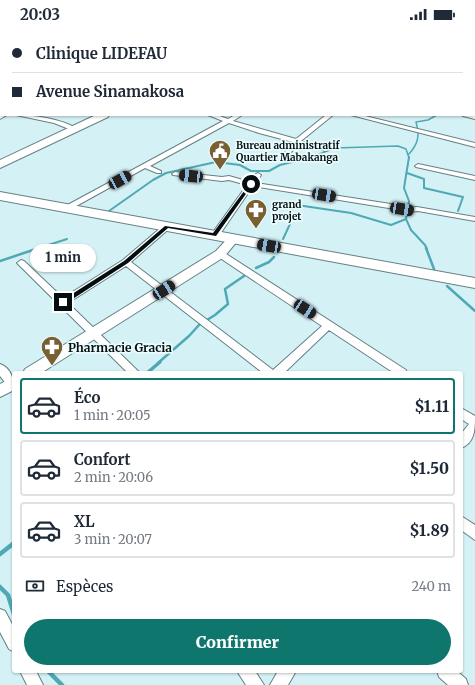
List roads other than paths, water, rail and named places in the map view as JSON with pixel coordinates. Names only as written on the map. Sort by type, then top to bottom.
[{"type":"highway","points":[[0,164],[102,116]]},
{"type":"highway","points":[[0,196],[475,282]]},
{"type":"street","points":[[23,116],[55,122],[74,129]]},
{"type":"street","points":[[214,116],[261,132],[326,150]]},
{"type":"street","points":[[66,208],[237,116]]},
{"type":"street","points":[[285,156],[297,141],[329,116]]},
{"type":"street","points":[[358,116],[475,145]]},
{"type":"street","points":[[145,166],[159,172]]},
{"type":"street","points":[[418,166],[475,178]]},
{"type":"street","points":[[175,174],[222,179],[229,178],[251,184],[397,207],[412,211],[417,209],[475,219]]},
{"type":"street","points":[[215,235],[258,175]]},
{"type":"street","points":[[63,302],[126,262],[167,227]]},
{"type":"street","points":[[33,371],[93,332],[164,290],[220,254],[233,239]]},
{"type":"street","points":[[220,254],[399,371]]},
{"type":"street","points":[[126,262],[267,371]]},
{"type":"street","points":[[21,263],[133,371]]},
{"type":"street","points":[[279,371],[329,325]]},
{"type":"street","points":[[0,368],[10,386]]},
{"type":"street","points":[[463,414],[475,422]]},
{"type":"street","points":[[463,441],[475,426]]},
{"type":"street","points":[[463,524],[475,533]]},
{"type":"street","points":[[0,616],[12,640]]},
{"type":"street","points":[[29,673],[35,685]]},
{"type":"street","points":[[247,673],[256,685]]},
{"type":"street","points":[[278,685],[287,673]]},
{"type":"street","points":[[447,673],[460,685]]},
{"type":"waterway","points":[[409,154],[414,147],[418,136],[416,122],[428,120],[435,116]]},
{"type":"waterway","points":[[311,157],[335,148],[398,146],[406,149],[409,158]]},
{"type":"waterway","points":[[109,211],[153,180],[166,173],[216,162],[240,165],[251,171],[269,171],[280,165],[311,157]]},
{"type":"waterway","points":[[406,219],[409,201],[404,188],[409,158]]},
{"type":"waterway","points":[[407,173],[424,179],[424,188],[463,197],[458,211]]},
{"type":"waterway","points":[[283,239],[290,224],[291,210],[297,205],[351,213],[391,225],[406,219]]},
{"type":"waterway","points":[[406,219],[411,230],[427,249]]},
{"type":"waterway","points":[[36,249],[67,239]]},
{"type":"waterway","points":[[426,248],[434,269]]},
{"type":"waterway","points":[[0,261],[36,249]]},
{"type":"waterway","points":[[256,268],[269,262],[274,257]]},
{"type":"waterway","points":[[158,363],[189,336],[199,325],[215,315],[228,304],[225,289],[244,276]]},
{"type":"waterway","points":[[447,286],[475,311]]},
{"type":"waterway","points":[[149,371],[160,362]]},
{"type":"waterway","points":[[0,554],[12,545]]},
{"type":"waterway","points":[[0,587],[8,595],[12,608]]},
{"type":"waterway","points":[[50,673],[62,685]]},
{"type":"place","name":"Bureau administratif Quartier Mabakanga","points":[[220,170]]},
{"type":"place","name":"grand projet","points":[[256,230]]},
{"type":"place","name":"Pharmacie Gracia","points":[[52,366]]}]
